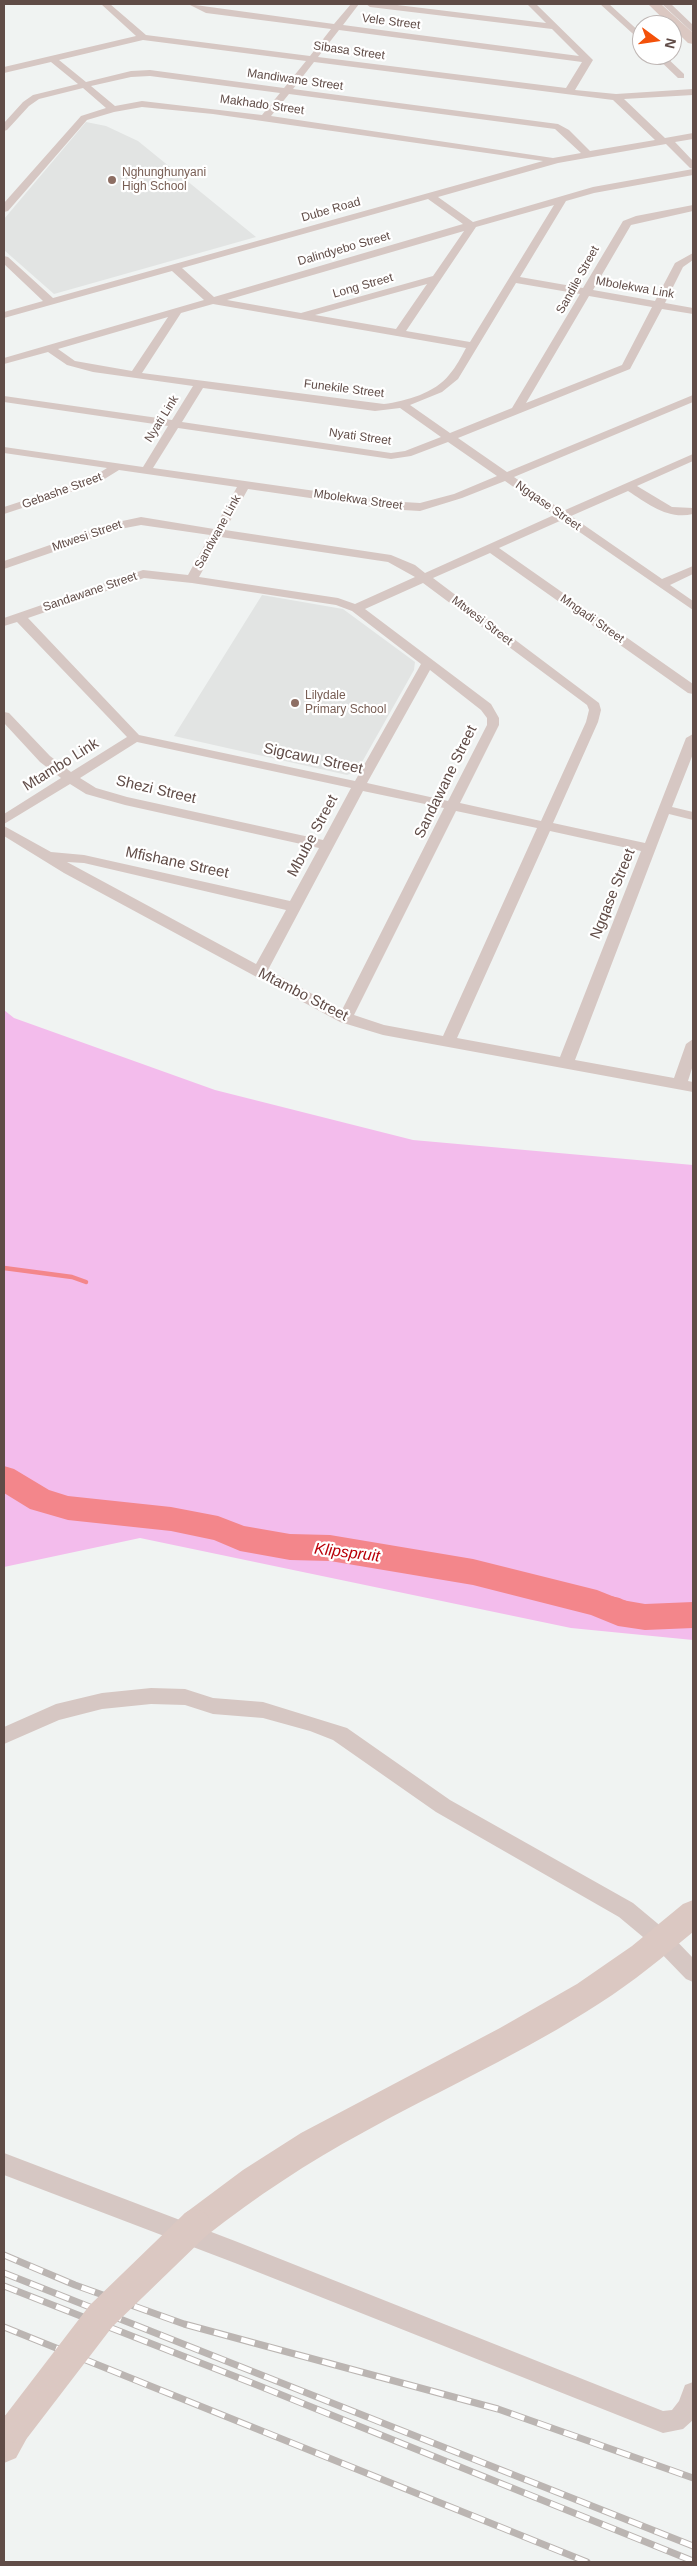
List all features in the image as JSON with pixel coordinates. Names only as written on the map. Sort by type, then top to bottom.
[{"type":"street","points":[[105,4],[143,37]]},
{"type":"street","name":"Vele Street","points":[[192,4],[206,10],[588,60]]},
{"type":"street","points":[[265,118],[355,4]]},
{"type":"street","points":[[370,4],[554,27]]},
{"type":"street","points":[[463,4],[476,18]]},
{"type":"street","points":[[531,4],[588,60],[570,92]]},
{"type":"street","points":[[604,4],[632,30]]},
{"type":"street","points":[[654,4],[693,40]]},
{"type":"street","points":[[666,4],[693,30]]},
{"type":"street","points":[[642,9],[648,15]]},
{"type":"street","name":"Sibasa Street","points":[[4,70],[143,37],[616,97],[693,92]]},
{"type":"street","points":[[682,48],[686,52]]},
{"type":"street","points":[[52,58],[85,84],[112,109]]},
{"type":"street","points":[[669,65],[681,76]]},
{"type":"street","name":"Mandiwane Street","points":[[4,128],[30,100],[85,84],[144,72],[558,127],[566,132],[586,154]]},
{"type":"street","points":[[616,97],[693,166]]},
{"type":"street","name":"Makhado Street","points":[[4,209],[84,118],[112,109],[150,104],[265,118],[557,160]]},
{"type":"street","name":"Dube Road","points":[[4,315],[557,160],[693,136]]},
{"type":"street","name":"Dalindyebo Street","points":[[4,361],[593,190],[693,172]]},
{"type":"street","points":[[4,189],[18,191]]},
{"type":"street","points":[[399,333],[434,279],[472,226],[429,195]]},
{"type":"street","name":"Funekile Street","points":[[50,348],[71,363],[79,366],[375,408],[403,405],[449,383],[474,346],[562,200]]},
{"type":"street","name":"Sandile Street","points":[[517,409],[627,223],[642,218],[693,208]]},
{"type":"street","name":"Nyati Street","points":[[4,399],[391,456],[407,454],[626,367],[679,265],[693,256]]},
{"type":"street","points":[[4,259],[9,271],[51,302]]},
{"type":"street","points":[[174,267],[211,300]]},
{"type":"street","name":"Long Street","points":[[299,317],[434,279]]},
{"type":"street","name":"Mbolekwa Link","points":[[513,279],[693,310]]},
{"type":"street","name":"Long Street","points":[[211,300],[299,317],[474,346]]},
{"type":"street","points":[[136,374],[178,310]]},
{"type":"street","name":"Nyati Link","points":[[146,469],[200,384]]},
{"type":"street","name":"Mbolekwa Street","points":[[4,450],[386,505],[420,507],[445,501],[693,398]]},
{"type":"street","name":"Ngqase Street","points":[[403,405],[693,606]]},
{"type":"street","points":[[4,457],[19,452]]},
{"type":"street","points":[[356,608],[630,487],[693,457]]},
{"type":"street","name":"Gebashe Street","points":[[4,511],[94,481],[118,466]]},
{"type":"street","name":"Sandwane Link","points":[[192,578],[216,532],[244,485]]},
{"type":"street","points":[[630,487],[669,511],[684,513],[693,511]]},
{"type":"street","name":"Mtwesi Street","points":[[4,565],[128,522],[147,522],[391,559],[402,562],[425,578],[594,703],[596,710],[592,722],[448,1042]]},
{"type":"street","name":"Mngadi Street","points":[[491,548],[693,690]]},
{"type":"street","points":[[661,584],[693,570]]},
{"type":"street","name":"Sandawane Street","points":[[4,622],[132,576],[151,574],[192,578],[338,602],[356,608],[427,664],[486,707],[493,718],[493,724],[345,1018]]},
{"type":"street","points":[[19,616],[135,738]]},
{"type":"street","name":"Mbube Street","points":[[259,973],[359,785],[427,664]]},
{"type":"street","name":"Shezi Street","points":[[4,716],[45,760],[71,779],[91,790],[125,800],[327,845]]},
{"type":"street","name":"Sigcawu Street","points":[[135,738],[649,848]]},
{"type":"street","name":"Mtambo Link","points":[[4,820],[135,738]]},
{"type":"street","name":"Ngqase Street","points":[[566,1063],[693,738]]},
{"type":"street","points":[[665,809],[693,816]]},
{"type":"street","name":"Mtambo Street","points":[[4,830],[23,844],[51,856],[69,870],[345,1018],[382,1030],[686,1085]]},
{"type":"street","name":"Mfishane Street","points":[[51,856],[84,859],[294,907]]},
{"type":"street","points":[[686,1085],[693,1044]]},
{"type":"street","points":[[4,1736],[56,1712],[102,1701],[151,1696],[185,1697],[213,1706],[263,1710],[310,1722],[340,1734],[444,1806],[626,1910],[662,1940],[693,1972]]},
{"type":"street","points":[[10,2436],[101,2316],[195,2225],[275,2166],[354,2121],[544,2020],[588,1993],[662,1940],[693,1914]]},
{"type":"street","points":[[4,2164],[244,2256],[663,2422],[672,2422],[684,2414],[693,2393]]},
{"type":"shaded area","name":"Nghunghunyani High School","points":[[86,122],[106,126],[138,141],[256,237],[54,294],[4,250],[4,219]]},
{"type":"shaded area","name":"Lilydale Primary School","points":[[262,595],[343,609],[415,662],[414,670],[357,771],[347,775],[174,736]]},
{"type":"shaded area","points":[[4,1010],[14,1018],[215,1090],[413,1140],[693,1165],[693,1640],[571,1628],[140,1538],[4,1567]]},
{"type":"waterway","points":[[4,1268],[72,1277],[86,1282]]},
{"type":"waterway","name":"Klipspruit","points":[[4,1478],[40,1500],[68,1508],[171,1519],[218,1528],[240,1538],[290,1547],[330,1548],[473,1572],[597,1603],[618,1613],[645,1617],[693,1615]]},
{"type":"waterway","points":[[584,1599],[612,1598],[632,1606],[649,1617]]},
{"type":"railway","points":[[4,2255],[75,2285],[184,2324],[498,2409],[693,2478]]},
{"type":"railway","points":[[4,2273],[693,2546]]},
{"type":"railway","points":[[4,2286],[257,2385],[693,2561]]},
{"type":"railway","points":[[4,2327],[587,2562]]},
{"type":"place","name":"Nghunghunyani High School","points":[[112,180]]},
{"type":"place","name":"Lilydale Primary School","points":[[295,703]]}]
